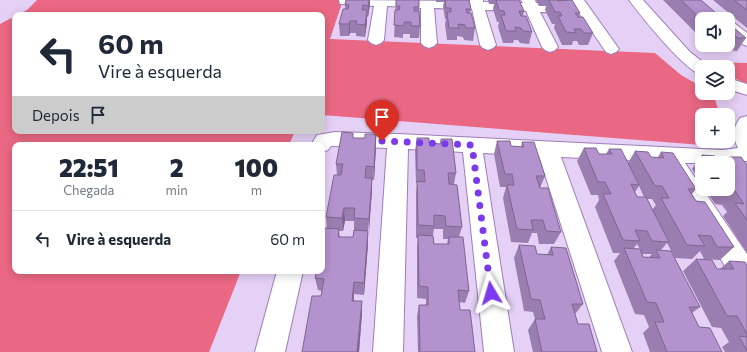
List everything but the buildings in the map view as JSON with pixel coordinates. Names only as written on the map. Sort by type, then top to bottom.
[{"type":"lane","points":[[636,0],[684,55],[695,64]]},
{"type":"lane","points":[[345,1],[580,4],[611,49]]},
{"type":"lane","points":[[376,40],[381,1]]},
{"type":"lane","points":[[427,2],[429,43]]},
{"type":"lane","points":[[477,3],[488,45]]},
{"type":"lane","points":[[530,4],[550,47]]},
{"type":"lane","points":[[735,31],[747,41]]},
{"type":"lane","points":[[735,86],[747,90]]},
{"type":"lane","points":[[747,122],[743,128],[747,146]]},
{"type":"lane","points":[[323,142],[324,140],[335,139],[398,141],[722,157],[747,154]]},
{"type":"lane","points":[[388,352],[398,141]]},
{"type":"lane","points":[[472,145],[499,352]]},
{"type":"lane","points":[[547,148],[617,352]]},
{"type":"lane","points":[[669,155],[747,277]]},
{"type":"lane","points":[[270,352],[289,274]]},
{"type":"shaded area","points":[[37,0],[343,0],[330,39],[655,53],[681,75],[695,83],[695,100],[715,100],[718,108],[695,108],[695,144],[325,115],[325,12],[23,12]]},
{"type":"shaded area","points":[[12,18],[12,134],[294,134],[290,142],[12,142],[12,274],[240,274],[209,352],[0,352],[0,24]]},
{"type":"shaded area","points":[[735,63],[747,63],[747,84],[735,78]]},
{"type":"route","points":[[382,141],[472,145],[491,293]]}]
